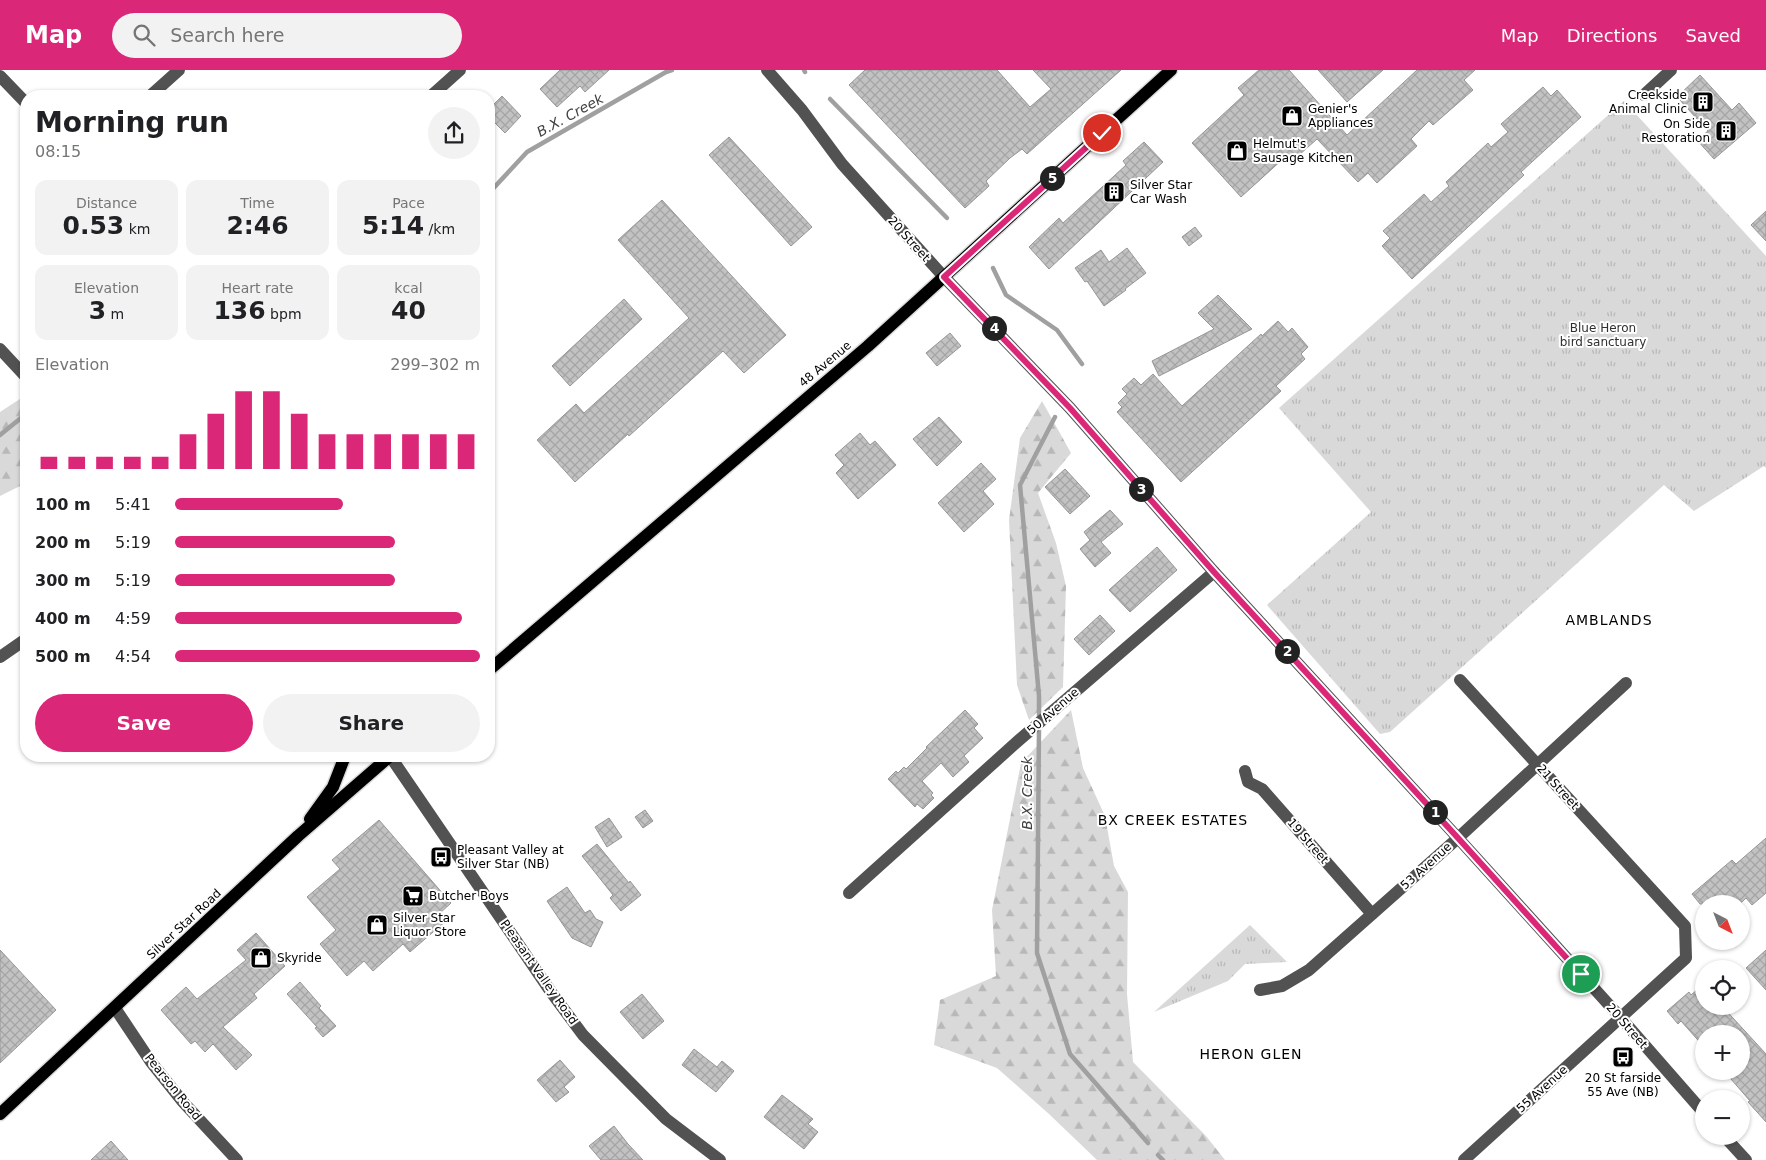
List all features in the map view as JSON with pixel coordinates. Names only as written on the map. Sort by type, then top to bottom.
[{"type":"main road","name":"48 Avenue","points":[[495,665],[868,346],[1171,70]]},
{"type":"main road","points":[[495,658],[525,638]]},
{"type":"main road","points":[[298,836],[333,787],[343,762]]},
{"type":"main road","name":"Silver Star Road","points":[[0,1114],[298,836],[383,762]]},
{"type":"street","points":[[157,90],[179,70]]},
{"type":"street","points":[[438,90],[460,70]]},
{"type":"street","name":"20 Street","points":[[767,70],[802,110],[842,164],[944,277],[1070,408],[1214,572],[1620,1017],[1695,1104]]},
{"type":"street","points":[[1644,94],[1671,70]]},
{"type":"street","points":[[0,76],[20,97]]},
{"type":"street","points":[[0,349],[20,371]]},
{"type":"street","name":"50 Avenue","points":[[849,893],[1030,731],[1214,572]]},
{"type":"street","points":[[0,657],[20,643]]},
{"type":"street","name":"21 Street","points":[[1460,680],[1685,926],[1686,958],[1620,1017]]},
{"type":"street","name":"53 Avenue","points":[[1260,990],[1282,986],[1309,970],[1458,838],[1626,683]]},
{"type":"street","name":"Pleasant Valley Road","points":[[394,762],[551,992],[583,1034],[666,1119],[720,1160]]},
{"type":"street","name":"19 Street","points":[[1245,771],[1248,782],[1262,789],[1372,914]]},
{"type":"street","name":"Pearson Road","points":[[115,1008],[156,1068],[190,1109],[237,1160]]},
{"type":"street","name":"55 Avenue","points":[[1464,1160],[1620,1017]]},
{"type":"street","points":[[1732,1145],[1746,1160]]},
{"type":"green space","name":"Blue Heron bird sanctuary","points":[[1624,101],[1766,256],[1766,468],[1764,466],[1694,511],[1664,485],[1390,732],[1380,734],[1267,605],[1371,512],[1279,408]]},
{"type":"green space","points":[[20,399],[20,486],[0,496],[0,412]]},
{"type":"green space","points":[[1042,401],[1071,453],[1038,493],[1056,543],[1066,586],[1063,687],[1029,720],[1017,685],[1009,520],[1020,438]]},
{"type":"green space","points":[[1071,710],[1083,768],[1105,816],[1114,866],[1128,892],[1127,994],[1133,1062],[1206,1136],[1225,1160],[1097,1160],[997,1068],[934,1045],[940,1000],[996,976],[992,910],[1021,763]]},
{"type":"green space","points":[[1250,925],[1287,962],[1245,964],[1228,981],[1154,1012]]},
{"type":"building","points":[[560,70],[609,70],[585,92],[580,86],[557,107],[540,89]]},
{"type":"building","points":[[865,70],[997,70],[1030,107],[1051,89],[1033,70],[1121,70],[1027,154],[1022,149],[1010,158],[986,181],[989,186],[965,208],[849,85]]},
{"type":"building","points":[[1259,70],[1289,70],[1347,135],[1417,70],[1475,70],[1464,80],[1473,90],[1433,125],[1429,121],[1411,139],[1417,146],[1377,183],[1368,173],[1358,182],[1317,139],[1289,164],[1284,158],[1241,197],[1192,143],[1244,95],[1238,88]]},
{"type":"building","points":[[1318,70],[1383,70],[1347,102]]},
{"type":"building","points":[[1700,75],[1732,110],[1739,103],[1756,123],[1714,159],[1697,140],[1708,131],[1677,97]]},
{"type":"building","points":[[1543,87],[1551,96],[1557,90],[1581,117],[1521,172],[1524,175],[1412,279],[1382,246],[1390,238],[1383,231],[1424,194],[1431,202],[1449,186],[1446,182],[1488,143],[1491,147],[1508,132],[1501,124]]},
{"type":"building","points":[[502,96],[521,116],[505,133],[495,123],[495,103]]},
{"type":"building","points":[[729,137],[812,227],[791,246],[709,155]]},
{"type":"building","name":"Silver Star Car Wash","points":[[1144,142],[1163,162],[1049,269],[1029,247],[1059,218],[1063,223],[1126,165],[1123,161]]},
{"type":"building","points":[[662,200],[786,335],[744,373],[723,351],[575,482],[537,440],[576,404],[584,413],[689,318],[618,240]]},
{"type":"building","points":[[1766,211],[1766,241],[1751,225]]},
{"type":"building","points":[[1195,227],[1202,236],[1189,246],[1182,237]]},
{"type":"building","points":[[1127,248],[1146,273],[1104,306],[1087,281],[1085,282],[1075,268],[1101,250],[1109,262]]},
{"type":"building","points":[[1218,295],[1252,329],[1159,376],[1152,361],[1214,329],[1198,313]]},
{"type":"building","points":[[624,299],[642,319],[570,386],[552,366]]},
{"type":"building","points":[[1278,321],[1288,332],[1292,328],[1308,347],[1301,354],[1305,359],[1276,386],[1281,391],[1181,482],[1117,412],[1122,407],[1118,403],[1127,394],[1122,389],[1134,378],[1141,385],[1153,374],[1182,406],[1261,334],[1262,336]]},
{"type":"building","points":[[950,333],[961,346],[937,366],[926,353]]},
{"type":"building","points":[[939,417],[962,442],[937,466],[913,439]]},
{"type":"building","points":[[860,433],[870,445],[875,441],[896,465],[858,499],[836,473],[844,465],[835,455]]},
{"type":"building","points":[[981,463],[996,479],[983,491],[994,504],[964,532],[938,503]]},
{"type":"building","points":[[1065,469],[1090,496],[1070,514],[1045,487]]},
{"type":"building","points":[[1110,510],[1123,524],[1101,542],[1111,553],[1095,567],[1080,549],[1090,540],[1084,532]]},
{"type":"building","points":[[1157,547],[1177,570],[1130,612],[1109,590]]},
{"type":"building","points":[[1100,615],[1115,631],[1089,655],[1074,639]]},
{"type":"building","points":[[965,710],[978,724],[974,728],[983,738],[964,756],[969,762],[953,777],[941,763],[922,781],[933,793],[931,795],[934,798],[923,809],[917,804],[915,807],[888,779],[896,771],[898,773],[904,767],[906,769]]},
{"type":"building","points":[[645,810],[653,821],[643,828],[635,817]]},
{"type":"building","points":[[609,818],[622,837],[607,847],[595,827]]},
{"type":"building","points":[[379,820],[451,903],[440,913],[447,920],[410,952],[403,944],[373,971],[364,961],[347,976],[320,944],[336,930],[307,897],[340,869],[332,860]]},
{"type":"building","points":[[1766,838],[1766,893],[1752,905],[1750,903],[1750,895],[1695,895],[1695,898],[1692,894],[1732,860],[1736,864]]},
{"type":"building","points":[[597,844],[641,895],[621,911],[610,898],[613,895],[582,856]]},
{"type":"building","points":[[567,887],[585,913],[590,910],[596,919],[603,922],[591,947],[572,938],[547,901]]},
{"type":"building","points":[[256,933],[285,966],[254,994],[257,998],[223,1027],[252,1055],[236,1070],[213,1044],[205,1052],[195,1041],[191,1044],[161,1010],[186,987],[197,999],[246,960],[237,950]]},
{"type":"building","points":[[0,950],[56,1010],[0,1063]]},
{"type":"building","points":[[1766,950],[1766,990],[1750,972],[1750,964]]},
{"type":"building","points":[[300,982],[321,1006],[319,1008],[336,1026],[323,1037],[315,1028],[317,1027],[287,994]]},
{"type":"building","points":[[1689,992],[1691,995],[1695,992],[1695,1015],[1730,1015],[1739,1025],[1695,1025],[1695,1037],[1681,1021],[1678,1024],[1667,1011]]},
{"type":"building","points":[[642,994],[664,1021],[643,1039],[620,1012]]},
{"type":"building","points":[[1750,1037],[1766,1054],[1766,1122],[1750,1104],[1750,1090],[1740,1090],[1732,1080],[1750,1080]]},
{"type":"building","points":[[694,1049],[717,1067],[722,1061],[734,1071],[716,1092],[682,1065]]},
{"type":"building","points":[[560,1060],[575,1077],[564,1087],[569,1092],[556,1102],[537,1080]]},
{"type":"building","points":[[782,1095],[813,1119],[808,1124],[818,1132],[804,1149],[764,1117]]},
{"type":"building","points":[[614,1126],[643,1160],[601,1160],[589,1146]]},
{"type":"building","points":[[111,1141],[128,1160],[91,1160]]},
{"type":"waterway","name":"B.X. Creek","points":[[495,187],[527,152],[672,70]]},
{"type":"waterway","name":"B.X. Creek","points":[[830,99],[947,218]]},
{"type":"waterway","name":"B.X. Creek","points":[[993,268],[1006,295],[1057,330],[1082,364]]},
{"type":"waterway","name":"B.X. Creek","points":[[1039,719],[1039,696],[1020,485],[1055,417]]},
{"type":"waterway","name":"B.X. Creek","points":[[0,435],[20,419]]},
{"type":"waterway","name":"B.X. Creek","points":[[1039,727],[1037,953],[1070,1054],[1148,1143]]},
{"type":"waterway","name":"B.X. Creek","points":[[1158,1155],[1163,1160]]},
{"type":"place","name":"Creekside Animal Clinic","points":[[1703,102]]},
{"type":"place","name":"Genier's Appliances","points":[[1292,116]]},
{"type":"place","name":"On Side Restoration","points":[[1726,131]]},
{"type":"place","name":"Helmut's Sausage Kitchen","points":[[1237,151]]},
{"type":"place","name":"Silver Star Car Wash","points":[[1114,192]]},
{"type":"place","name":"Pleasant Valley at Silver Star (NB)","points":[[441,857]]},
{"type":"place","name":"Butcher Boys","points":[[413,896]]},
{"type":"place","name":"Silver Star Liquor Store","points":[[377,925]]},
{"type":"place","name":"Skyride","points":[[261,958]]},
{"type":"place","name":"20 St farside 55 Ave (NB)","points":[[1623,1057]]},
{"type":"district","name":"AMBLANDS","points":[[1609,620]]},
{"type":"district","name":"BX CREEK ESTATES","points":[[1173,820]]},
{"type":"district","name":"HERON GLEN","points":[[1251,1054]]},
{"type":"route","points":[[1102,133],[944,277],[1070,408],[1214,572],[1581,974]]}]
